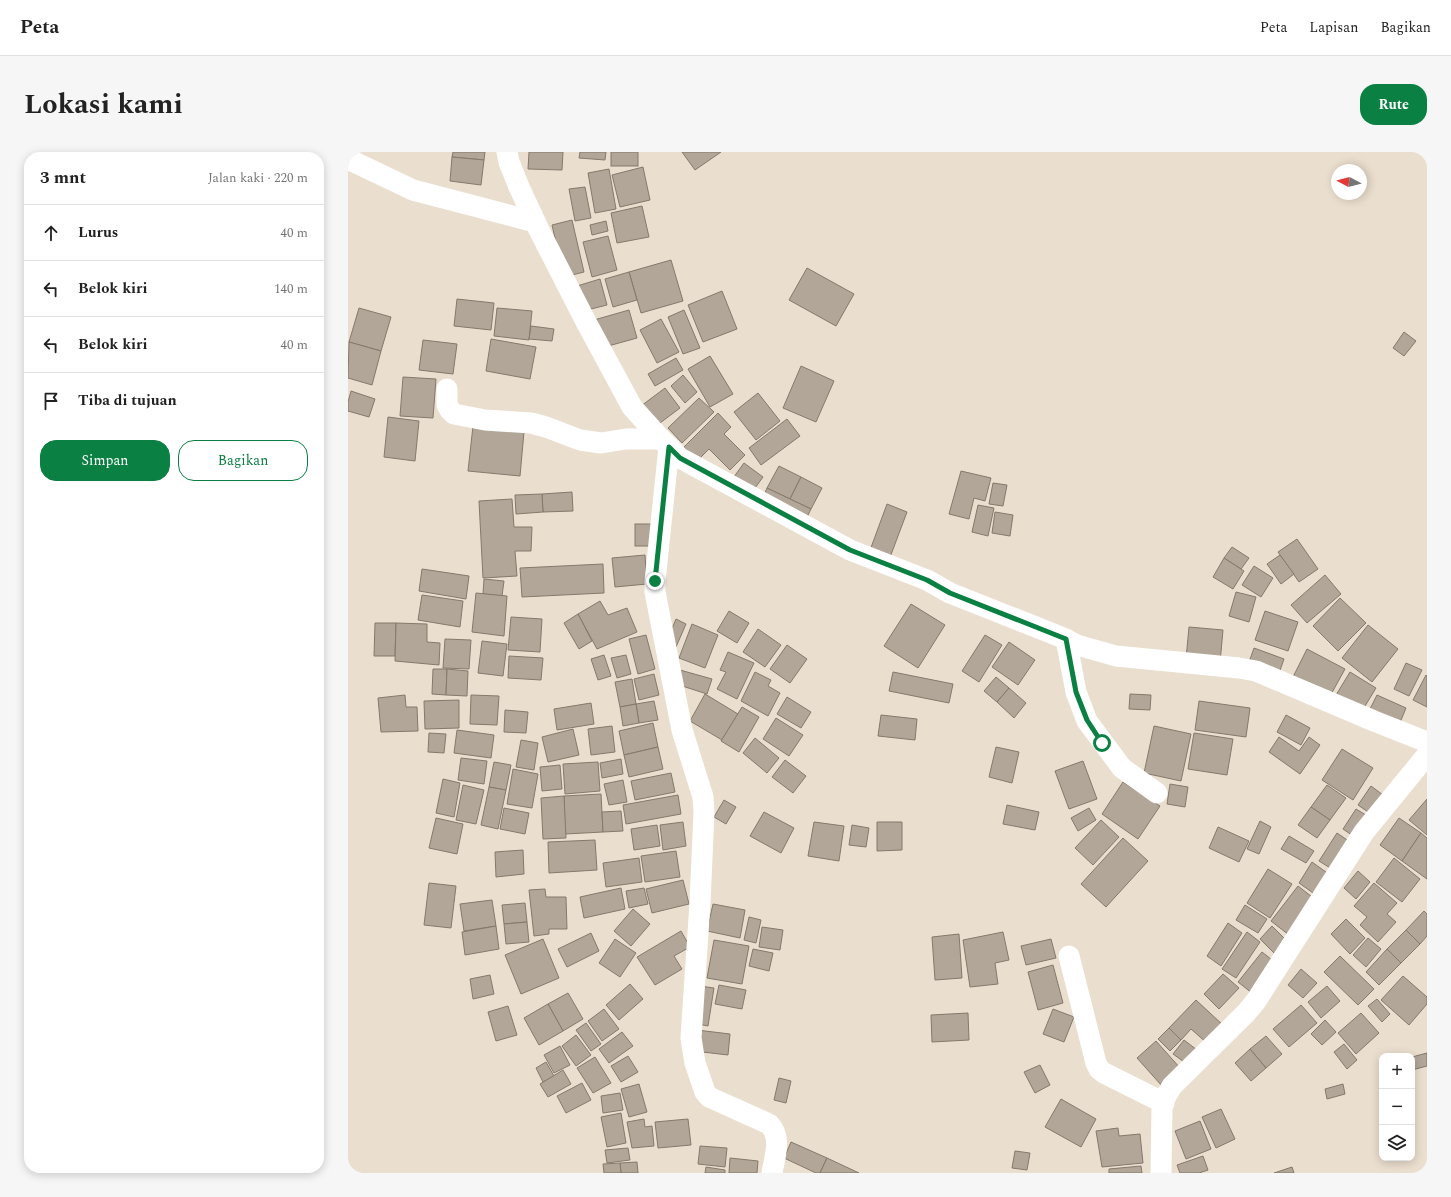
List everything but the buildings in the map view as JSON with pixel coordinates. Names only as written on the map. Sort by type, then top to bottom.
[{"type":"street","points":[[507,152],[508,162],[535,222],[585,320],[632,407],[680,458],[850,550],[927,580],[950,593],[1066,639],[1077,645],[1116,656],[1256,671],[1427,742]]},
{"type":"street","points":[[348,160],[412,190],[535,222]]},
{"type":"street","points":[[447,389],[447,405],[454,414],[485,420],[539,425],[580,440],[601,443],[626,439],[665,443]]},
{"type":"street","points":[[665,443],[655,592],[682,730],[703,797],[704,812],[700,903],[691,1029],[692,1044],[695,1063],[704,1092],[709,1097],[768,1124],[774,1129],[777,1145],[772,1173]]},
{"type":"street","points":[[1066,639],[1076,692],[1087,720],[1122,768],[1156,794]]},
{"type":"street","points":[[1161,1173],[1162,1121],[1164,1103],[1172,1086],[1256,1002],[1364,832],[1427,755]]},
{"type":"street","points":[[1069,956],[1096,1063],[1099,1069],[1104,1073],[1164,1103]]},
{"type":"route","points":[[655,581],[669,447],[680,458],[850,550],[927,580],[950,593],[1066,639],[1076,692],[1087,720],[1102,743]]}]
